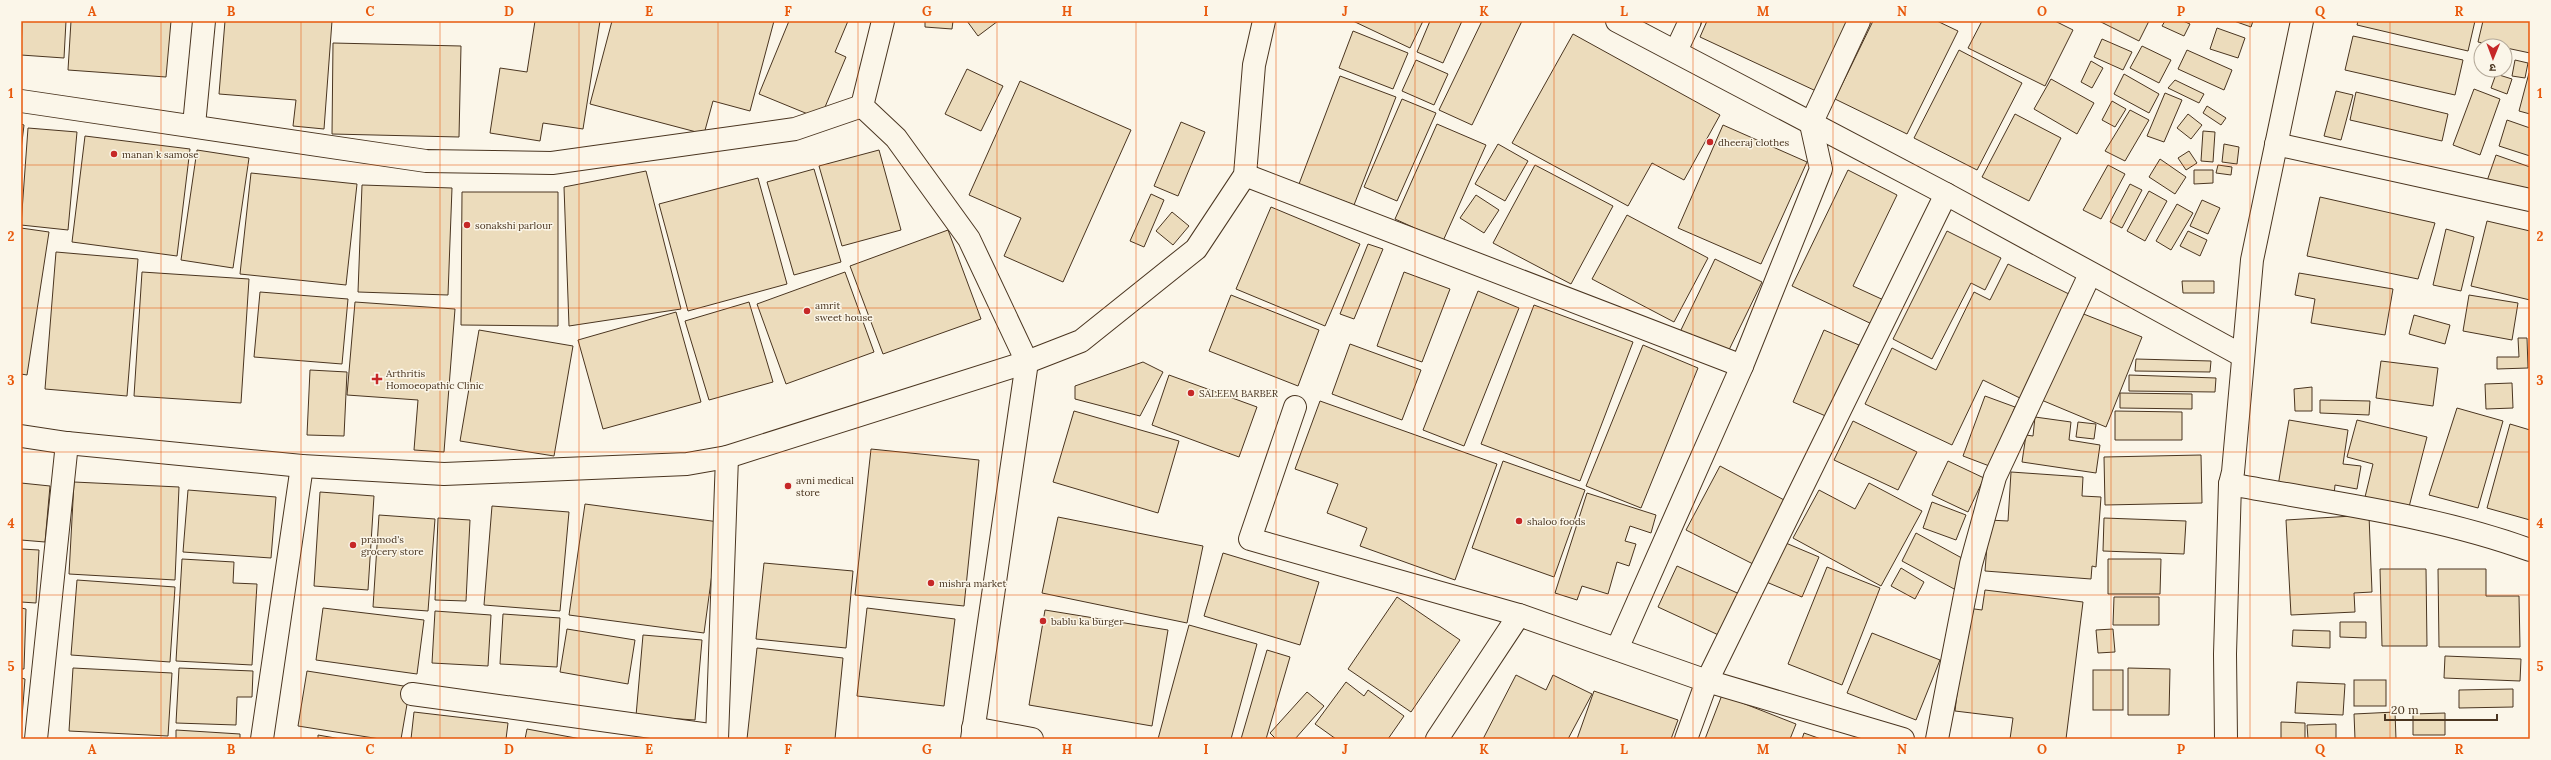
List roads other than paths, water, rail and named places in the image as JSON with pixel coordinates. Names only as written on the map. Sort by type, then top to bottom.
[{"type":"street","points":[[194,125],[204,21]]},
{"type":"street","points":[[21,436],[66,443],[302,466],[444,474],[687,464],[727,457],[1027,362],[1081,341],[1196,249],[1246,175],[1254,65],[1264,21]]},
{"type":"street","points":[[1617,21],[1946,194],[2090,274],[2243,356]]},
{"type":"street","points":[[1676,51],[1690,21]]},
{"type":"street","points":[[1617,649],[1742,366],[1821,169],[1811,124],[1859,21]]},
{"type":"street","points":[[2226,739],[2225,654],[2230,484],[2252,260],[2302,21]]},
{"type":"street","points":[[862,106],[881,22]]},
{"type":"street","points":[[21,100],[426,161],[552,163],[795,129],[862,106]]},
{"type":"street","points":[[862,106],[896,138],[969,239],[1027,362],[973,734],[1032,739]]},
{"type":"street","points":[[2276,144],[2530,200]]},
{"type":"street","points":[[1246,175],[1742,366]]},
{"type":"street","points":[[1686,739],[1708,681],[1946,194]]},
{"type":"street","points":[[1937,739],[1971,564],[1996,477],[2090,274]]},
{"type":"street","points":[[1295,407],[1250,539],[1519,615],[1708,681],[1903,739]]},
{"type":"street","points":[[36,739],[66,443]]},
{"type":"street","points":[[412,694],[717,738],[727,457]]},
{"type":"street","points":[[262,739],[302,466]]},
{"type":"street","points":[[2230,484],[2410,517],[2493,536],[2530,550]]},
{"type":"street","points":[[1437,739],[1519,615]]},
{"type":"place","name":"dheeraj clothes","points":[[1710,142]]},
{"type":"place","name":"manan k samose","points":[[114,154]]},
{"type":"place","name":"sonakshi parlour","points":[[467,225]]},
{"type":"place","name":"amrit sweet house","points":[[807,311]]},
{"type":"place","name":"Arthritis Homoeopathic Clinic","points":[[377,379]]},
{"type":"place","name":"SALEEM BARBER","points":[[1191,393]]},
{"type":"place","name":"avni medical store","points":[[788,486]]},
{"type":"place","name":"shaloo foods","points":[[1519,521]]},
{"type":"place","name":"pramod's grocery store","points":[[353,545]]},
{"type":"place","name":"mishra market","points":[[931,583]]},
{"type":"place","name":"bablu ka burger","points":[[1043,621]]}]
